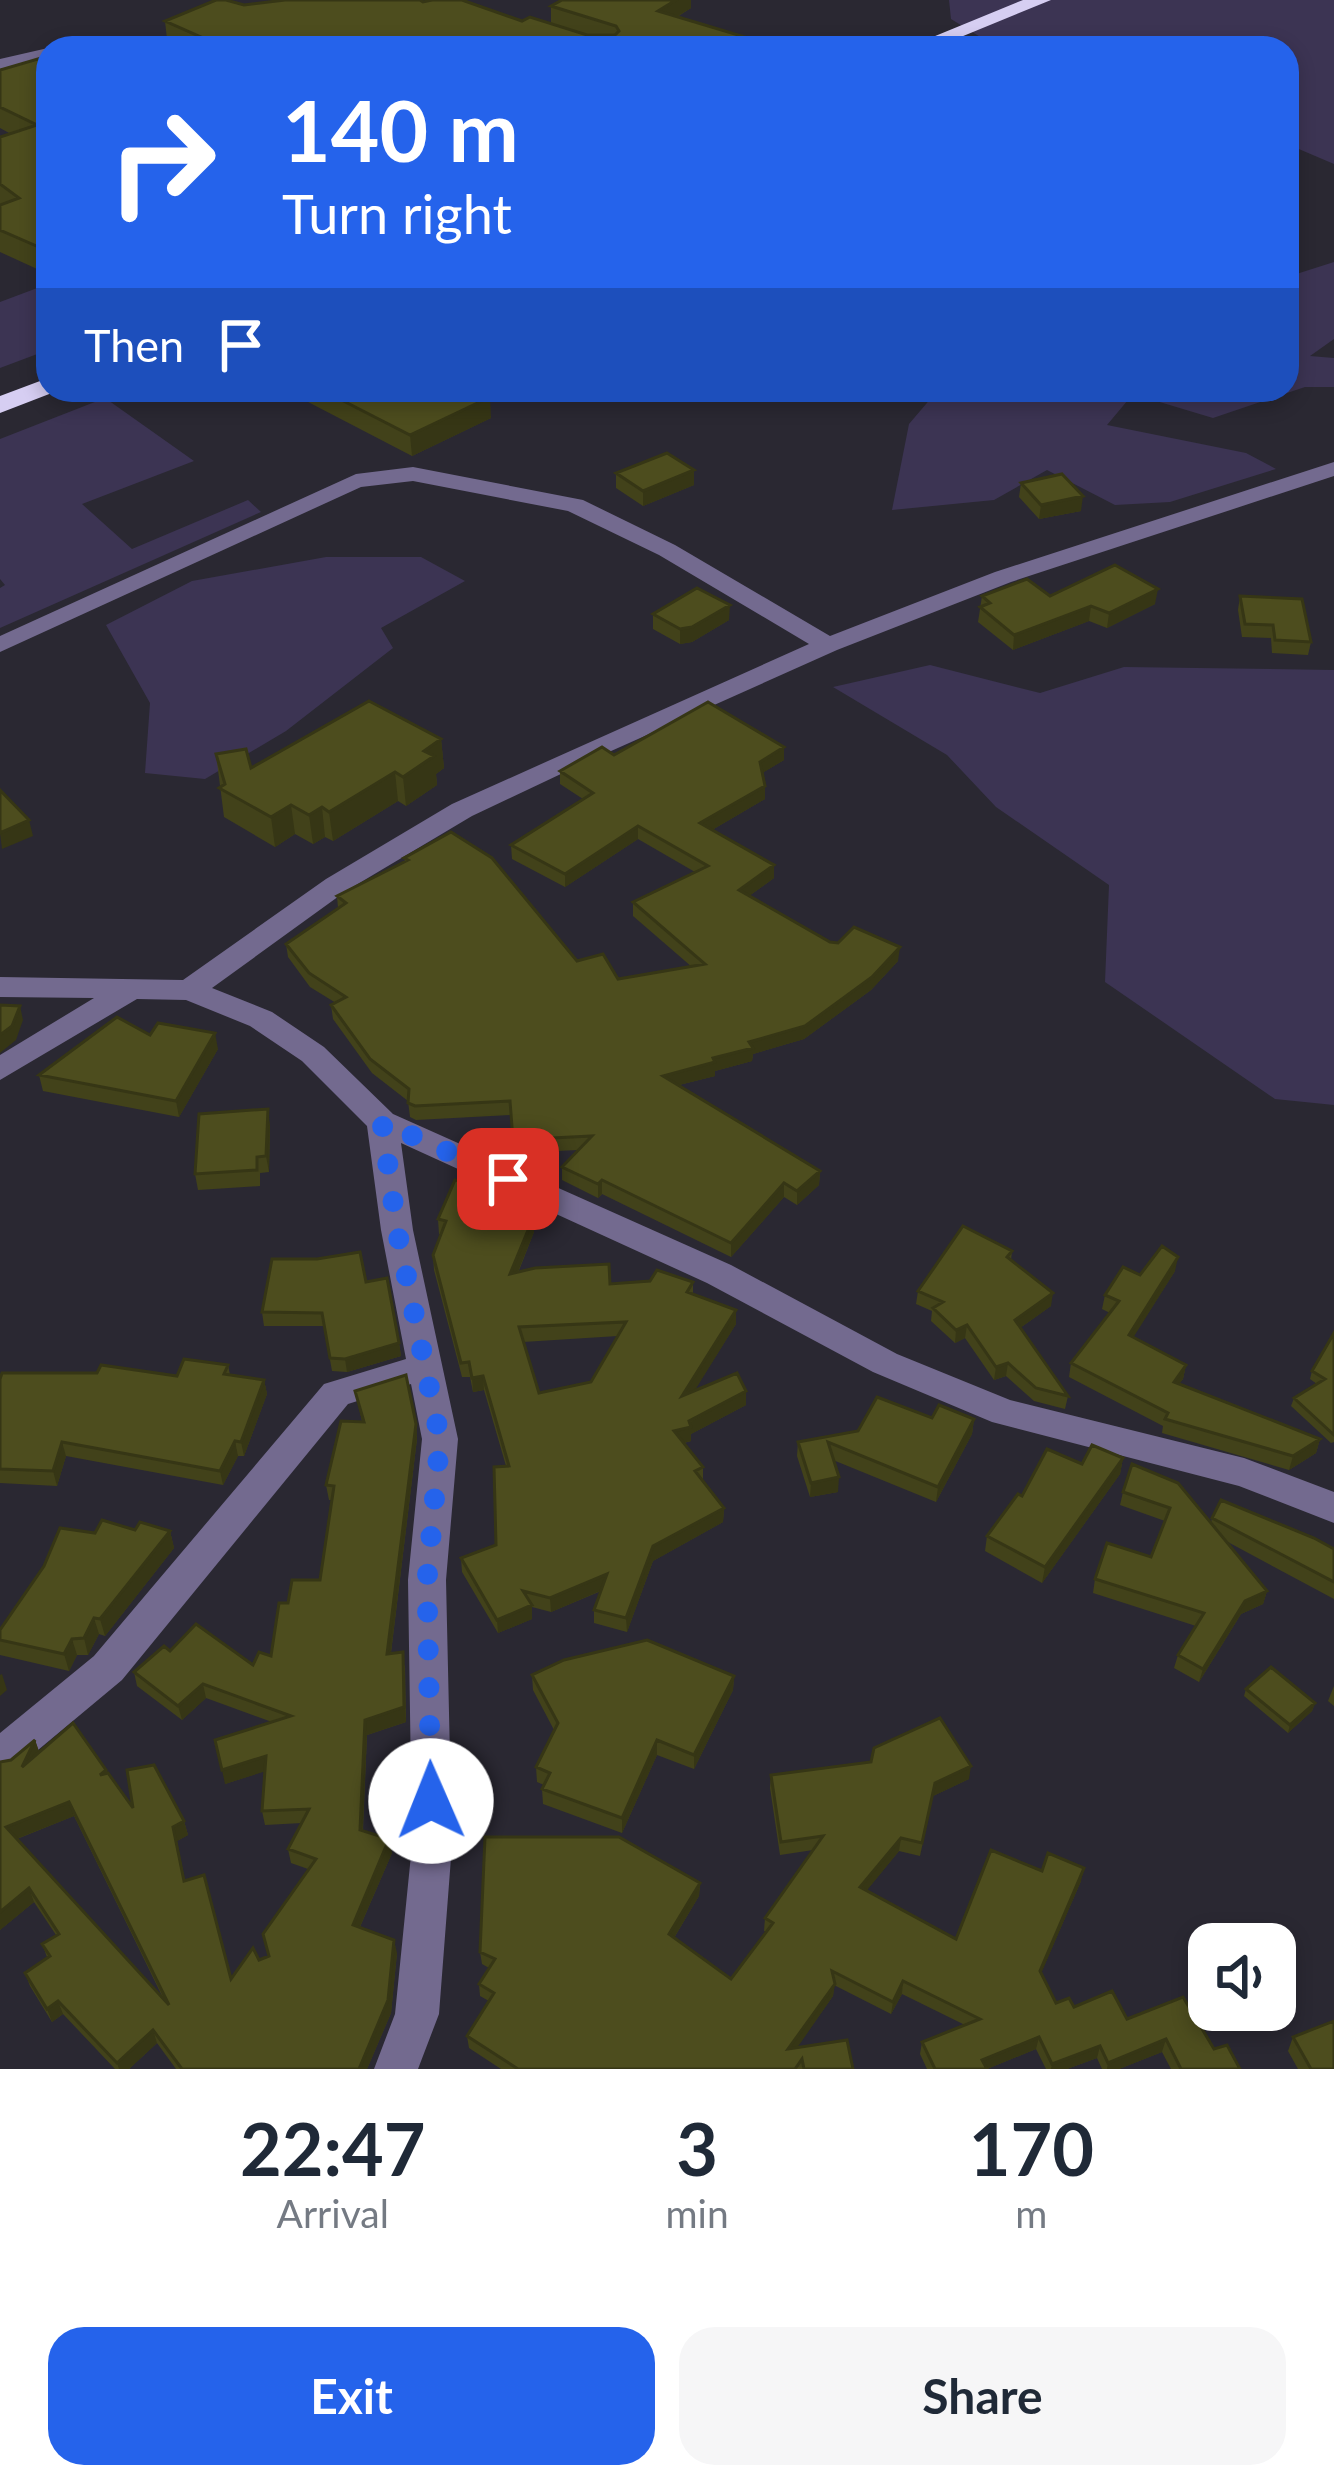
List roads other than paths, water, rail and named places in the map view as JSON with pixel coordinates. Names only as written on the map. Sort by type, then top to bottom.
[{"type":"highway","points":[[947,36],[1041,0]]},
{"type":"highway","points":[[0,405],[36,391]]},
{"type":"street","points":[[0,64],[36,56]]},
{"type":"street","points":[[189,990],[336,885],[462,810],[828,645],[1003,578],[1334,469]]},
{"type":"street","points":[[0,645],[356,481],[398,473],[575,505],[667,550],[828,645]]},
{"type":"street","points":[[0,987],[189,990],[261,1018],[313,1054],[382,1122],[719,1274],[885,1363],[984,1404],[1244,1473],[1334,1508]]},
{"type":"street","points":[[0,1069],[128,991]]},
{"type":"street","points":[[382,1122],[397,1230],[440,1439],[427,1580],[432,1845],[417,2014],[396,2069]]},
{"type":"street","points":[[0,1757],[108,1668],[336,1394],[424,1367]]}]
